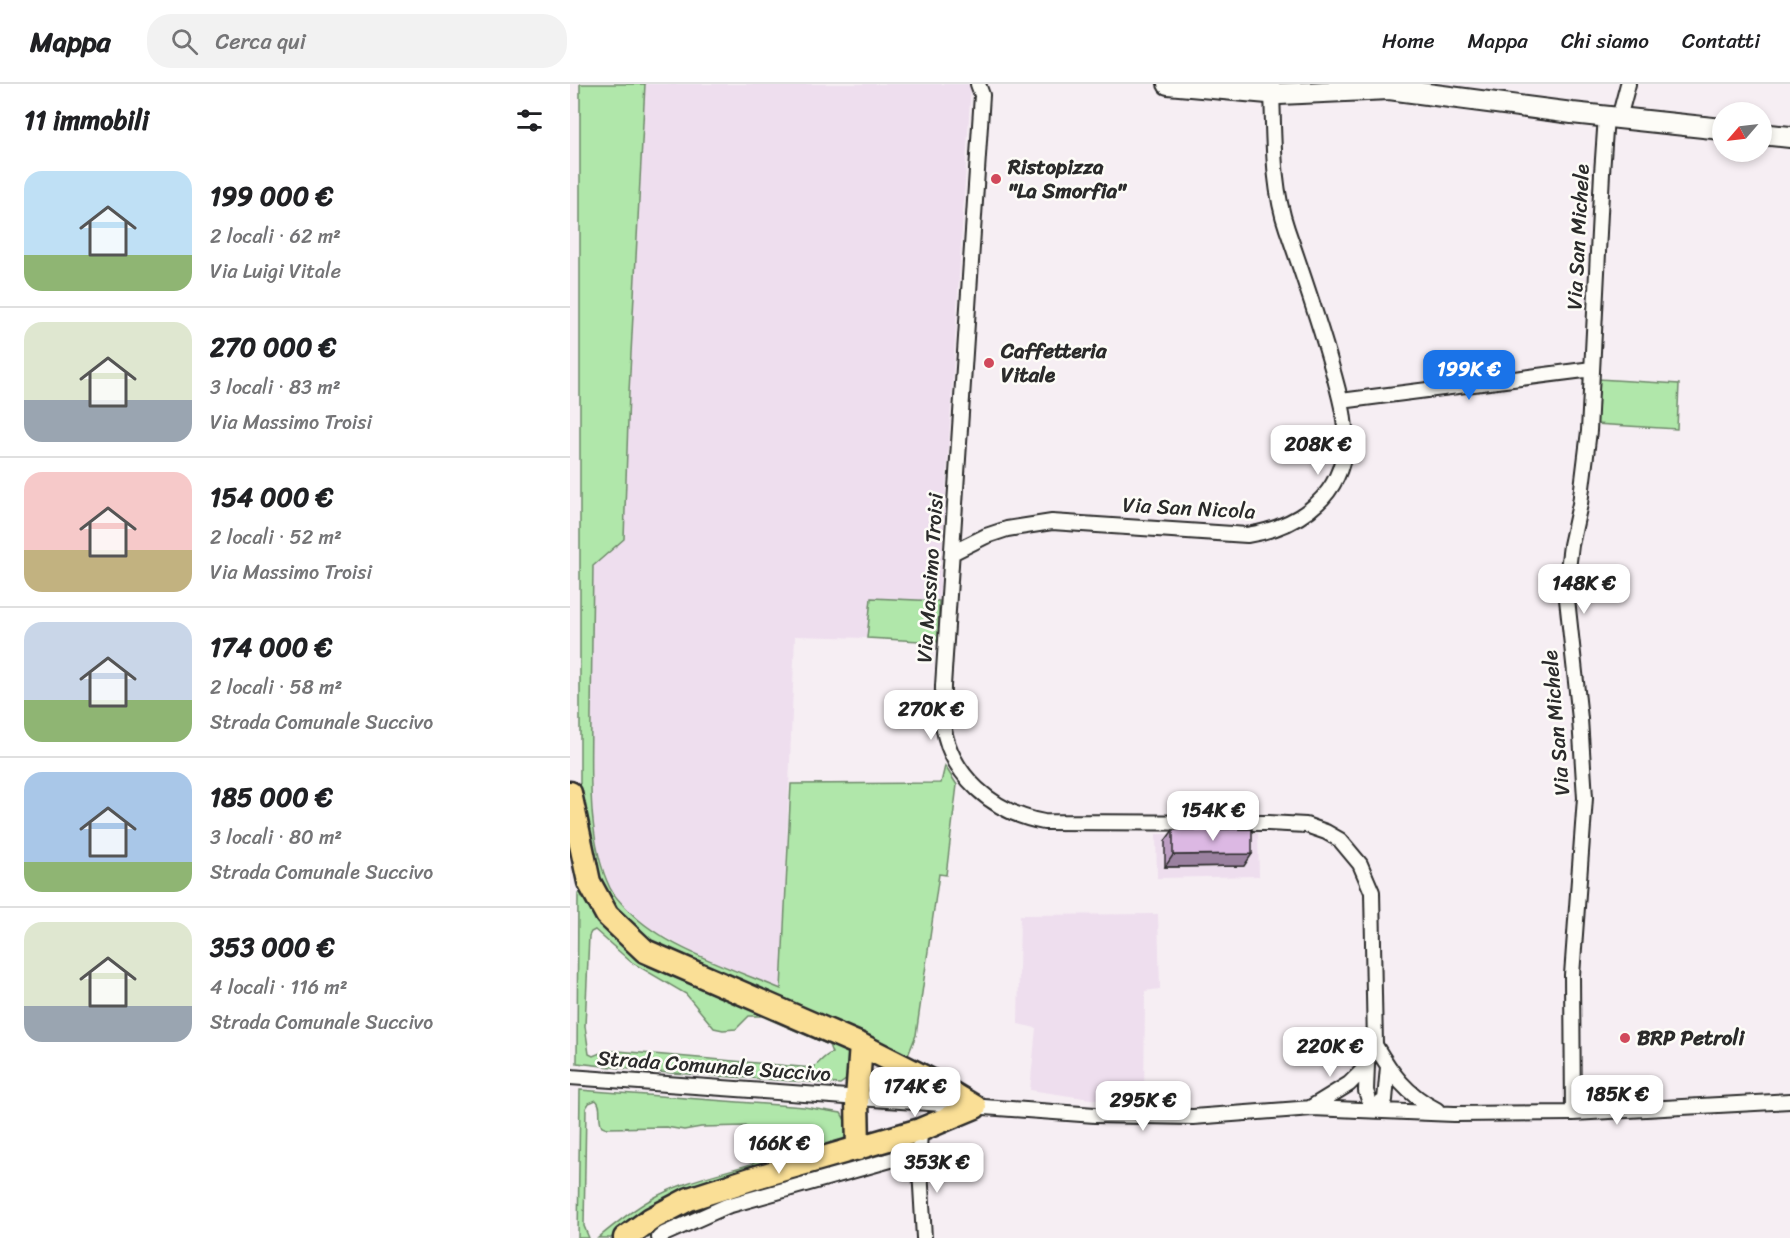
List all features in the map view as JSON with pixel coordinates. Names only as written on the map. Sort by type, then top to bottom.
[{"type":"highway","points":[[570,793],[589,882],[607,915],[645,951],[861,1046],[930,1080],[975,1107],[920,1141],[858,1149],[757,1177],[689,1199],[651,1219],[625,1238]]},
{"type":"highway","points":[[858,1149],[857,1098],[861,1046]]},
{"type":"main road","points":[[1168,84],[1272,93],[1378,87],[1712,128]]},
{"type":"main road","points":[[1772,135],[1790,137]]},
{"type":"street","name":"Via San Michele","points":[[1574,1113],[1572,975],[1585,798],[1567,577],[1571,544],[1580,504],[1589,431],[1613,117],[1628,84]]},
{"type":"street","name":"Via Massimo Troisi","points":[[984,88],[943,686],[943,724],[948,743],[965,776],[992,802],[1008,812],[1035,820],[1306,825],[1340,840],[1360,864],[1372,892],[1375,1045],[1367,1063],[1365,1078],[1366,1091],[1372,1109]]},
{"type":"street","name":"Via San Nicola","points":[[952,553],[986,536],[1007,529],[1052,522],[1238,535],[1266,532],[1284,526],[1304,515],[1323,500],[1338,473],[1344,453],[1345,436],[1341,401],[1317,316],[1286,228],[1278,192],[1272,93]]},
{"type":"street","points":[[1341,401],[1592,369]]},
{"type":"street","points":[[1375,1045],[1396,1080],[1418,1100],[1444,1113]]},
{"type":"street","name":"Via Massimo Troisi","points":[[1310,1108],[1349,1084],[1367,1063]]},
{"type":"street","points":[[1372,1109],[1385,1100],[1388,1066]]},
{"type":"street","name":"Strada Comunale Succivo","points":[[570,1077],[1095,1115],[1193,1117],[1310,1108],[1444,1113],[1574,1113],[1790,1101]]},
{"type":"street","points":[[658,1238],[727,1206],[920,1141],[924,1238]]},
{"type":"shaded area","points":[[645,84],[971,84],[939,601],[871,598],[867,638],[795,636],[781,989],[696,954],[651,929],[628,910],[611,890],[599,855],[593,824],[591,742],[593,566],[624,539]]},
{"type":"shaded area","points":[[1258,833],[1259,876],[1157,878],[1156,834]]},
{"type":"shaded area","points":[[1158,914],[1160,989],[1145,991],[1144,1107],[1030,1090],[1036,1028],[1018,1024],[1020,915]]},
{"type":"green space","points":[[580,84],[645,84],[624,539],[593,566],[591,779],[593,825],[602,868],[618,900],[643,924],[680,947],[781,989],[791,784],[941,783],[945,766],[957,785],[946,875],[939,874],[916,1035],[907,1058],[659,949],[601,897],[580,808]]},
{"type":"green space","points":[[1598,379],[1679,384],[1677,429],[1595,424]]},
{"type":"green space","points":[[871,598],[939,601],[938,642],[867,638]]},
{"type":"green space","points":[[580,893],[588,907],[614,936],[851,1053],[850,1077],[840,1084],[657,1072],[577,1063],[578,894]],"holes":[[[595,930],[631,962],[686,994],[714,1028],[736,1029],[749,1016],[762,1016],[829,1045],[832,1053],[813,1068],[618,1051],[605,1051],[593,1056],[589,1054],[585,1026],[591,932]]]},
{"type":"green space","points":[[580,1090],[804,1107],[841,1113],[847,1130],[843,1141],[629,1223],[611,1238],[598,1238],[643,1204],[674,1188],[751,1164],[759,1156],[760,1150],[755,1134],[746,1126],[701,1127],[684,1130],[666,1127],[607,1128],[602,1126],[596,1100],[589,1103],[586,1108],[584,1226],[589,1238],[578,1238]]},
{"type":"green space","points":[[908,1144],[909,1150],[672,1224],[648,1238],[637,1238],[687,1209]]},
{"type":"building","points":[[1252,829],[1252,854],[1173,855],[1173,830]]},
{"type":"place","name":"Ristopizza \"La Smorfia\"","points":[[996,179]]},
{"type":"place","name":"Caffetteria Vitale","points":[[989,363]]},
{"type":"place","name":"BRP Petroli","points":[[1625,1038]]}]
